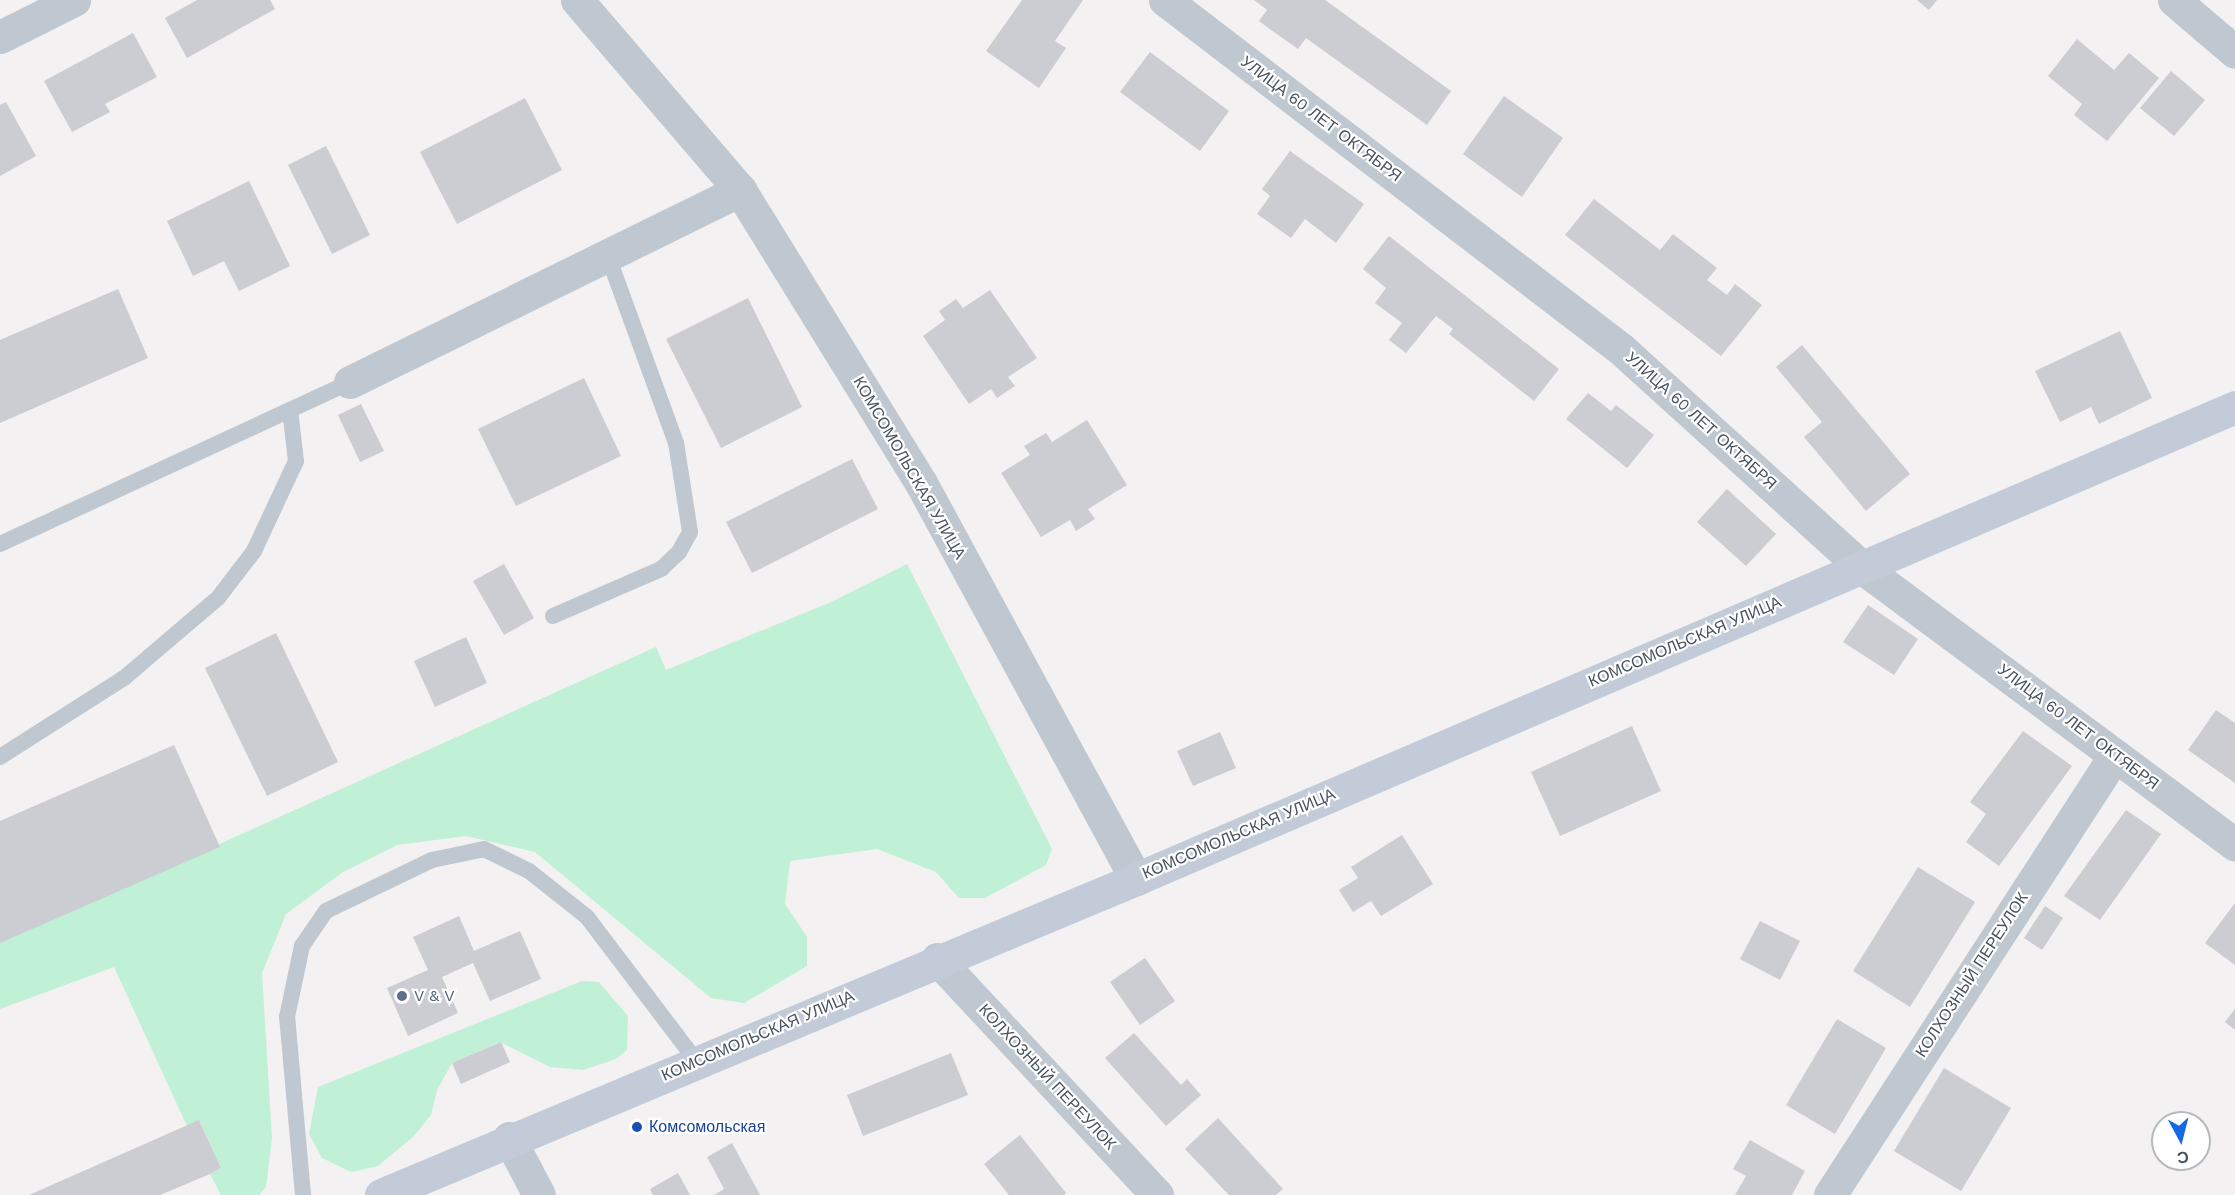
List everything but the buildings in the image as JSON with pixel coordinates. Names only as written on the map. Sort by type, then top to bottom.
[{"type":"main road","name":"КОМСОМОЛЬСКАЯ УЛИЦА","points":[[381,1195],[509,1138],[698,1063],[937,959],[1136,879],[1860,566],[2235,407]]},
{"type":"street","points":[[0,37],[74,0]]},
{"type":"street","name":"КОМСОМОЛЬСКАЯ УЛИЦА","points":[[577,0],[740,190],[921,483],[1136,879]]},
{"type":"street","name":"УЛИЦА 60 ЛЕТ ОКТЯБРЯ","points":[[1165,0],[1621,349],[1860,566],[2235,844]]},
{"type":"street","points":[[2174,0],[2235,52]]},
{"type":"street","points":[[350,382],[740,190]]},
{"type":"street","name":"КОЛХОЗНЫЙ ПЕРЕУЛОК","points":[[1830,1195],[2115,755]]},
{"type":"street","name":"КОЛХОЗНЫЙ ПЕРЕУЛОК","points":[[937,959],[1157,1195]]},
{"type":"street","points":[[509,1138],[539,1195]]},
{"type":"lane","points":[[553,616],[661,569],[679,552],[690,532],[676,443],[608,256]]},
{"type":"lane","points":[[0,544],[350,382]]},
{"type":"lane","points":[[0,757],[124,678],[218,598],[254,551],[296,461],[290,410]]},
{"type":"lane","points":[[303,1195],[287,1017],[302,946],[326,911],[432,860],[484,849],[529,871],[587,917],[698,1063]]},
{"type":"green space","points":[[907,564],[1052,849],[1046,865],[985,898],[959,898],[936,872],[877,849],[790,861],[785,904],[807,937],[807,966],[744,1003],[711,998],[535,852],[466,836],[397,845],[343,872],[286,914],[262,973],[272,1138],[266,1187],[259,1195],[221,1195],[210,1174],[221,1168],[200,1121],[187,1126],[114,967],[0,1009],[0,943],[656,647],[666,670],[831,602]]},
{"type":"green space","points":[[582,981],[599,982],[628,1016],[627,1050],[616,1059],[583,1070],[550,1067],[500,1042],[452,1063],[437,1090],[431,1115],[414,1136],[378,1166],[351,1172],[322,1158],[309,1134],[318,1087]]},
{"type":"place","name":"V & V","points":[[402,996]]},
{"type":"place","name":"Комсомольская","points":[[637,1127]]}]
